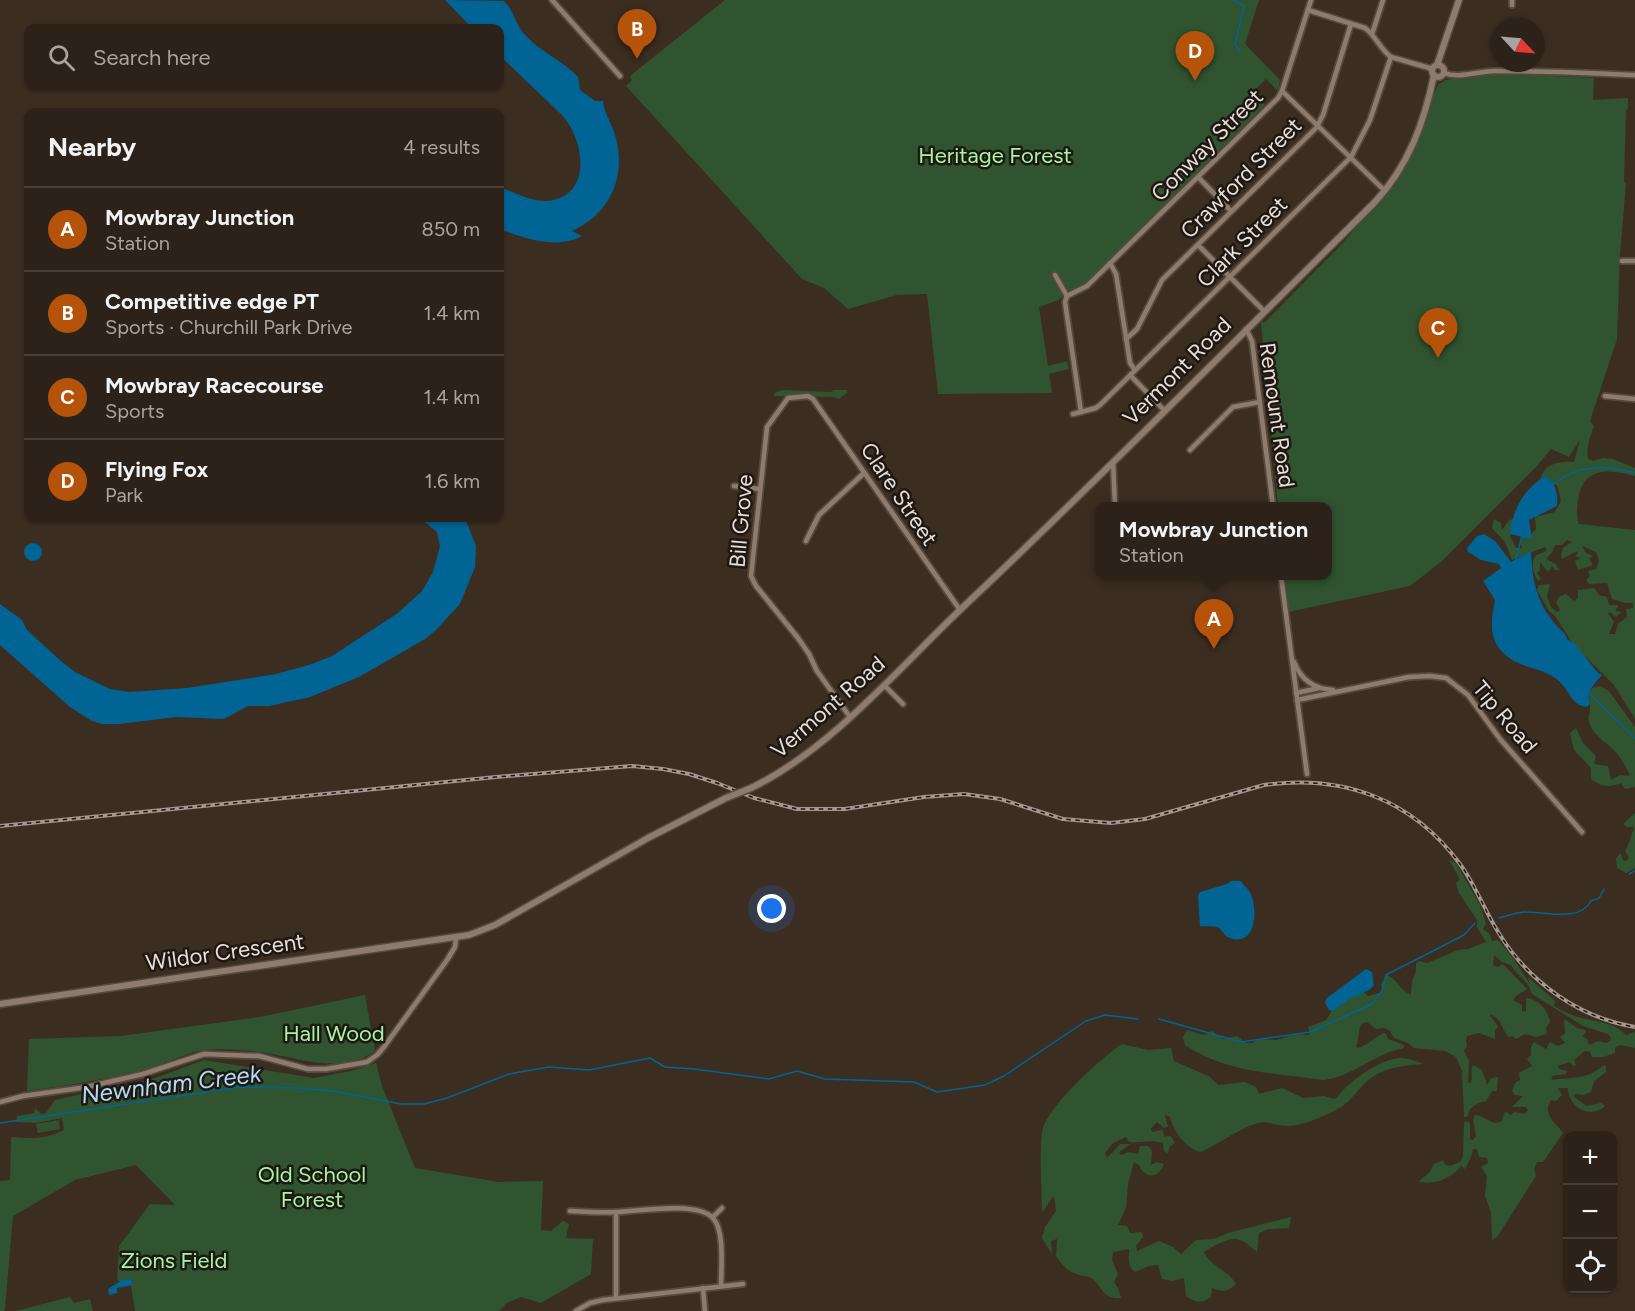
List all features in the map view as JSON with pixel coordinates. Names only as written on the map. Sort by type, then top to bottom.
[{"type":"street","points":[[552,0],[620,76]]},
{"type":"street","name":"Conway Street","points":[[1067,296],[1085,288],[1276,100],[1282,91],[1311,0]]},
{"type":"street","points":[[1372,34],[1383,0]]},
{"type":"street","name":"Vermont Road","points":[[456,938],[495,925],[648,838],[789,768],[850,717],[1384,192],[1397,176],[1407,158],[1438,71],[1459,0]]},
{"type":"street","points":[[1308,10],[1365,28],[1391,57],[1458,75],[1491,71],[1635,75]]},
{"type":"street","name":"Crawford Street","points":[[1126,339],[1137,329],[1162,280],[1318,125],[1352,24]]},
{"type":"street","name":"Clark Street","points":[[1073,414],[1098,407],[1351,158],[1370,120],[1391,57]]},
{"type":"street","points":[[1282,91],[1384,192]]},
{"type":"street","points":[[1198,177],[1231,211]]},
{"type":"street","points":[[1198,245],[1264,311]]},
{"type":"street","points":[[1622,261],[1635,261]]},
{"type":"street","points":[[1110,263],[1116,274],[1130,363],[1135,370]]},
{"type":"street","points":[[1055,275],[1067,296],[1065,302],[1081,412]]},
{"type":"street","name":"Remount Road","points":[[1246,329],[1252,341],[1272,502]]},
{"type":"street","points":[[1130,375],[1164,410]]},
{"type":"street","points":[[1605,396],[1635,399]]},
{"type":"street","name":"Clare Street","points":[[810,397],[960,610]]},
{"type":"street","name":"Bill Grove","points":[[810,397],[788,398],[767,431],[751,569],[753,581],[798,638],[817,671],[850,717]]},
{"type":"street","points":[[1190,450],[1233,407],[1260,402]]},
{"type":"street","points":[[1112,461],[1115,502]]},
{"type":"street","points":[[806,541],[819,515],[864,473]]},
{"type":"street","points":[[734,486],[760,489]]},
{"type":"street","points":[[1282,580],[1307,774]]},
{"type":"street","points":[[1291,655],[1302,676],[1318,688],[1319,695]]},
{"type":"street","name":"Tip Road","points":[[1297,700],[1422,676],[1439,677],[1452,681],[1468,695],[1500,739],[1582,832]]},
{"type":"street","points":[[884,685],[903,704]]},
{"type":"street","name":"Tip Road","points":[[1296,693],[1318,688],[1342,690]]},
{"type":"street","points":[[0,1102],[23,1096],[87,1087],[143,1074],[204,1054],[259,1056],[308,1069],[359,1065],[372,1059],[384,1047],[447,960],[455,947],[456,938]]},
{"type":"street","name":"Wildor Crescent","points":[[0,1004],[411,942],[456,938]]},
{"type":"street","points":[[712,1217],[722,1208]]},
{"type":"street","points":[[570,1211],[693,1209],[702,1211],[712,1217],[720,1236],[721,1286]]},
{"type":"street","points":[[616,1212],[616,1298]]},
{"type":"street","points":[[576,1311],[590,1303],[616,1298],[743,1284]]},
{"type":"street","points":[[703,1288],[705,1311]]},
{"type":"green space","name":"Heritage Forest","points":[[725,0],[1259,0],[1245,44],[1280,80],[1278,91],[1266,79],[1253,92],[1265,105],[1085,284],[1067,292],[1059,300],[1039,307],[1048,366],[1067,361],[1069,369],[1049,374],[1052,393],[938,394],[927,294],[897,295],[848,309],[824,288],[802,279],[626,86],[632,80],[630,76]]},
{"type":"green space","points":[[1497,73],[1594,78],[1593,100],[1628,98],[1624,182],[1626,183],[1620,255],[1617,339],[1590,421],[1594,426],[1589,442],[1588,459],[1593,461],[1603,458],[1613,459],[1635,468],[1635,476],[1607,472],[1591,476],[1581,489],[1577,518],[1579,524],[1635,530],[1635,719],[1614,685],[1573,644],[1537,590],[1539,585],[1550,584],[1547,597],[1551,607],[1557,612],[1560,610],[1556,602],[1559,597],[1566,594],[1574,601],[1578,598],[1578,590],[1594,588],[1599,595],[1607,597],[1609,605],[1617,605],[1615,611],[1622,612],[1616,617],[1608,613],[1614,622],[1609,634],[1615,634],[1618,624],[1627,617],[1626,609],[1633,608],[1633,603],[1612,599],[1607,583],[1589,584],[1586,580],[1590,576],[1588,571],[1596,569],[1599,561],[1596,552],[1582,546],[1586,553],[1593,556],[1589,559],[1593,565],[1578,570],[1575,561],[1581,558],[1575,556],[1577,551],[1562,559],[1561,555],[1563,548],[1572,542],[1567,540],[1562,545],[1555,545],[1546,559],[1556,564],[1559,570],[1555,570],[1552,566],[1548,572],[1540,562],[1540,571],[1537,573],[1541,579],[1538,581],[1533,562],[1536,555],[1547,551],[1545,547],[1512,560],[1505,542],[1492,528],[1494,519],[1501,523],[1502,530],[1509,520],[1514,519],[1516,522],[1510,536],[1516,548],[1522,548],[1520,540],[1524,535],[1530,535],[1536,529],[1535,517],[1555,512],[1561,501],[1557,485],[1540,479],[1549,466],[1574,462],[1580,440],[1569,457],[1551,449],[1537,466],[1442,561],[1410,586],[1288,612],[1285,580],[1332,580],[1332,502],[1278,502],[1261,322],[1265,322],[1342,244],[1401,173],[1438,85],[1445,80]]},
{"type":"green space","points":[[783,390],[831,392],[846,390],[848,392],[839,399],[774,396],[774,393]]},
{"type":"green space","points":[[1600,686],[1609,691],[1635,727],[1635,787],[1625,789],[1621,783],[1606,786],[1595,782],[1591,779],[1591,768],[1574,750],[1570,733],[1576,728],[1583,743],[1596,756],[1594,764],[1608,766],[1611,780],[1620,775],[1630,775],[1615,751],[1595,733],[1590,724],[1590,693],[1592,688]]},
{"type":"green space","points":[[1635,813],[1635,868],[1626,873],[1617,868],[1616,859],[1620,853],[1623,860],[1626,861],[1629,858],[1625,851],[1634,829],[1623,824]]},
{"type":"green space","points":[[1449,860],[1456,863],[1480,905],[1486,924],[1484,930],[1489,933],[1492,941],[1498,940],[1530,984],[1528,977],[1555,1001],[1554,1006],[1579,1017],[1608,1024],[1626,1035],[1635,1032],[1635,1048],[1620,1045],[1615,1047],[1615,1053],[1603,1057],[1592,1057],[1590,1052],[1585,1051],[1574,1060],[1576,1065],[1569,1062],[1558,1066],[1559,1069],[1567,1071],[1566,1074],[1553,1076],[1551,1078],[1553,1080],[1585,1076],[1606,1066],[1606,1072],[1594,1081],[1591,1092],[1583,1095],[1575,1094],[1574,1097],[1587,1106],[1601,1103],[1605,1106],[1593,1111],[1581,1109],[1572,1101],[1568,1088],[1558,1088],[1562,1095],[1556,1101],[1551,1100],[1548,1110],[1551,1118],[1563,1133],[1543,1162],[1537,1162],[1534,1169],[1536,1176],[1497,1237],[1492,1240],[1491,1213],[1485,1196],[1487,1176],[1481,1167],[1488,1163],[1487,1158],[1479,1157],[1477,1149],[1473,1149],[1465,1169],[1462,1166],[1436,1182],[1419,1181],[1429,1173],[1434,1164],[1443,1160],[1445,1165],[1450,1166],[1460,1162],[1463,1156],[1465,1121],[1470,1123],[1470,1139],[1473,1140],[1476,1136],[1473,1120],[1475,1115],[1498,1123],[1502,1121],[1506,1112],[1511,1115],[1514,1112],[1525,1114],[1528,1110],[1526,1107],[1512,1107],[1523,1096],[1515,1095],[1512,1091],[1515,1083],[1520,1080],[1519,1073],[1532,1066],[1527,1059],[1531,1055],[1534,1042],[1546,1049],[1550,1042],[1558,1046],[1565,1043],[1560,1037],[1565,1034],[1564,1020],[1585,1030],[1582,1036],[1587,1039],[1589,1045],[1598,1041],[1606,1043],[1611,1038],[1608,1034],[1583,1026],[1532,994],[1528,985],[1511,965],[1502,962],[1494,955],[1493,965],[1498,967],[1503,964],[1527,989],[1513,1000],[1522,1005],[1522,1012],[1526,1011],[1526,999],[1528,998],[1536,1001],[1545,1010],[1550,1022],[1546,1028],[1547,1034],[1536,1037],[1525,1034],[1516,1039],[1509,1037],[1498,1020],[1491,1014],[1490,1016],[1498,1026],[1495,1039],[1479,1033],[1467,1036],[1467,1046],[1464,1051],[1469,1061],[1468,1082],[1471,1083],[1473,1065],[1482,1070],[1487,1085],[1492,1078],[1498,1077],[1497,1091],[1492,1091],[1486,1101],[1470,1109],[1467,1117],[1464,1117],[1462,1071],[1456,1057],[1445,1051],[1414,1048],[1394,1038],[1385,1028],[1376,1029],[1367,1022],[1361,1024],[1357,1048],[1384,1033],[1388,1039],[1404,1045],[1404,1048],[1383,1055],[1334,1078],[1323,1080],[1234,1067],[1185,1045],[1183,1037],[1187,1030],[1203,1035],[1212,1031],[1223,1039],[1237,1036],[1246,1043],[1252,1043],[1260,1039],[1276,1040],[1296,1034],[1307,1035],[1310,1034],[1308,1027],[1326,1020],[1333,1009],[1339,1007],[1346,998],[1363,991],[1368,996],[1382,992],[1381,984],[1387,975],[1394,979],[1404,991],[1411,994],[1416,963],[1419,961],[1427,963],[1458,950],[1486,942],[1477,927],[1477,920],[1459,893],[1456,883],[1460,879]]},
{"type":"green space","name":"Hall Wood","points":[[365,995],[375,1051],[347,1062],[319,1063],[275,1054],[225,1049],[205,1050],[190,1053],[144,1070],[27,1091],[29,1039],[121,1036],[260,1017]]},
{"type":"green space","points":[[1122,1044],[1148,1050],[1171,1048],[1174,1061],[1210,1077],[1218,1085],[1245,1082],[1256,1087],[1259,1094],[1282,1088],[1303,1098],[1324,1096],[1335,1099],[1365,1072],[1393,1059],[1405,1058],[1424,1064],[1397,1067],[1377,1074],[1340,1108],[1317,1119],[1292,1126],[1258,1123],[1201,1152],[1185,1143],[1174,1128],[1170,1117],[1165,1115],[1169,1126],[1164,1128],[1157,1122],[1151,1128],[1152,1132],[1163,1130],[1164,1137],[1171,1136],[1175,1143],[1170,1146],[1168,1153],[1164,1151],[1163,1143],[1159,1142],[1129,1142],[1126,1137],[1113,1143],[1105,1153],[1107,1158],[1120,1144],[1130,1144],[1119,1152],[1121,1155],[1129,1152],[1138,1154],[1140,1146],[1148,1146],[1152,1151],[1151,1165],[1157,1162],[1164,1164],[1159,1172],[1148,1175],[1134,1162],[1128,1184],[1126,1208],[1118,1225],[1127,1226],[1130,1233],[1142,1232],[1143,1237],[1136,1246],[1137,1251],[1159,1241],[1173,1247],[1181,1254],[1196,1240],[1214,1239],[1228,1233],[1291,1217],[1289,1228],[1268,1229],[1259,1233],[1257,1252],[1245,1242],[1232,1239],[1204,1252],[1236,1284],[1225,1290],[1212,1288],[1211,1297],[1201,1302],[1186,1296],[1184,1278],[1172,1281],[1162,1279],[1158,1265],[1135,1272],[1130,1264],[1129,1249],[1113,1252],[1112,1260],[1118,1274],[1114,1282],[1121,1298],[1115,1298],[1106,1294],[1091,1278],[1074,1273],[1062,1265],[1056,1256],[1057,1239],[1051,1241],[1052,1254],[1042,1238],[1045,1227],[1056,1211],[1054,1196],[1042,1212],[1041,1152],[1042,1133],[1053,1111],[1075,1084]]},
{"type":"green space","name":"Old School Forest","points":[[204,1060],[314,1078],[351,1071],[376,1063],[382,1086],[415,1168],[499,1182],[543,1181],[541,1230],[551,1231],[563,1221],[569,1224],[566,1238],[593,1239],[591,1274],[541,1303],[521,1297],[507,1303],[499,1311],[135,1311],[131,1286],[117,1280],[119,1246],[150,1204],[175,1205],[136,1165],[75,1180],[13,1216],[5,1308],[4,1311],[0,1311],[0,1181],[10,1180],[11,1137],[38,1138],[64,1130],[62,1118],[37,1123],[16,1122],[17,1116],[34,1113],[35,1108],[41,1114],[46,1113],[55,1100],[91,1092],[123,1090]]},
{"type":"green space","points":[[59,1120],[60,1129],[38,1133],[36,1124]]},
{"type":"green space","name":"Zions Field","points":[[70,1297],[74,1303],[90,1299],[93,1311],[16,1311]]},
{"type":"water","points":[[445,0],[504,1],[526,36],[578,77],[580,90],[595,101],[603,101],[618,150],[617,178],[606,204],[586,224],[572,231],[582,236],[562,242],[551,242],[529,239],[504,230],[504,189],[539,201],[560,198],[571,191],[577,180],[580,154],[571,127],[563,116],[504,60],[504,24],[468,24]]},
{"type":"water","points":[[1546,476],[1556,489],[1557,506],[1529,520],[1532,539],[1510,534],[1511,525],[1521,500],[1532,486]]},
{"type":"water","points":[[425,522],[467,522],[476,546],[475,567],[460,604],[425,639],[359,677],[310,697],[269,706],[248,706],[224,719],[176,717],[102,724],[92,721],[70,707],[0,645],[0,604],[22,620],[27,630],[62,662],[75,672],[110,689],[130,692],[187,688],[276,674],[332,656],[398,613],[422,591],[433,572],[440,546],[437,532]]},
{"type":"water","points":[[1484,534],[1495,541],[1511,562],[1531,551],[1535,586],[1543,606],[1567,639],[1574,643],[1602,675],[1592,688],[1589,696],[1590,704],[1586,707],[1577,703],[1555,678],[1514,661],[1495,642],[1492,618],[1495,600],[1483,581],[1501,568],[1499,564],[1481,560],[1468,552],[1467,548],[1477,536]]},
{"type":"water","points":[[33,543],[39,546],[42,552],[39,558],[33,561],[27,558],[24,552],[27,546]]},
{"type":"water","points":[[1231,881],[1241,881],[1253,899],[1254,923],[1247,936],[1241,939],[1228,937],[1217,927],[1200,926],[1198,896],[1200,892]]},
{"type":"water","points":[[1366,969],[1372,972],[1374,985],[1333,1011],[1329,1010],[1325,1002],[1327,998]]},
{"type":"water","points":[[131,1279],[133,1285],[117,1288],[117,1293],[109,1295],[108,1289],[122,1280]]},
{"type":"waterway","points":[[1233,0],[1244,6],[1235,44],[1240,52]]},
{"type":"waterway","name":"Newnham Creek","points":[[1553,484],[1572,473],[1592,468],[1635,473]]},
{"type":"waterway","name":"Newnham Creek","points":[[1516,559],[1522,535]]},
{"type":"waterway","name":"Newnham Creek","points":[[1589,693],[1635,738]]},
{"type":"waterway","name":"Newnham Creek","points":[[1629,874],[1635,871]]},
{"type":"waterway","name":"Newnham Creek","points":[[1499,918],[1523,912],[1560,914],[1578,912],[1586,908],[1591,901],[1599,898],[1604,889]]},
{"type":"waterway","name":"Newnham Creek","points":[[1159,1019],[1241,1042],[1310,1032],[1372,1004],[1382,991],[1386,975],[1464,935],[1475,923]]},
{"type":"waterway","name":"Newnham Creek","points":[[0,1123],[239,1087],[333,1091],[401,1104],[424,1104],[447,1098],[509,1074],[549,1067],[589,1070],[650,1058],[665,1067],[769,1079],[797,1071],[825,1079],[914,1082],[937,1092],[985,1085],[1004,1076],[1086,1021],[1105,1015],[1138,1019]]},
{"type":"railway","points":[[0,826],[496,777],[632,766],[689,774],[754,798],[797,809],[845,809],[924,797],[964,794],[1000,799],[1063,819],[1111,823],[1145,819],[1264,785],[1321,784],[1348,788],[1374,796],[1420,823],[1441,841],[1460,864],[1500,935],[1512,952],[1541,983],[1558,996],[1595,1016],[1635,1027]]},
{"type":"place","name":"Competitive edge PT","points":[[637,59]]},
{"type":"place","name":"Flying Fox","points":[[1195,81]]},
{"type":"place","name":"Mowbray Racecourse","points":[[1438,358]]},
{"type":"place","name":"Mowbray Junction","points":[[1214,649]]}]
